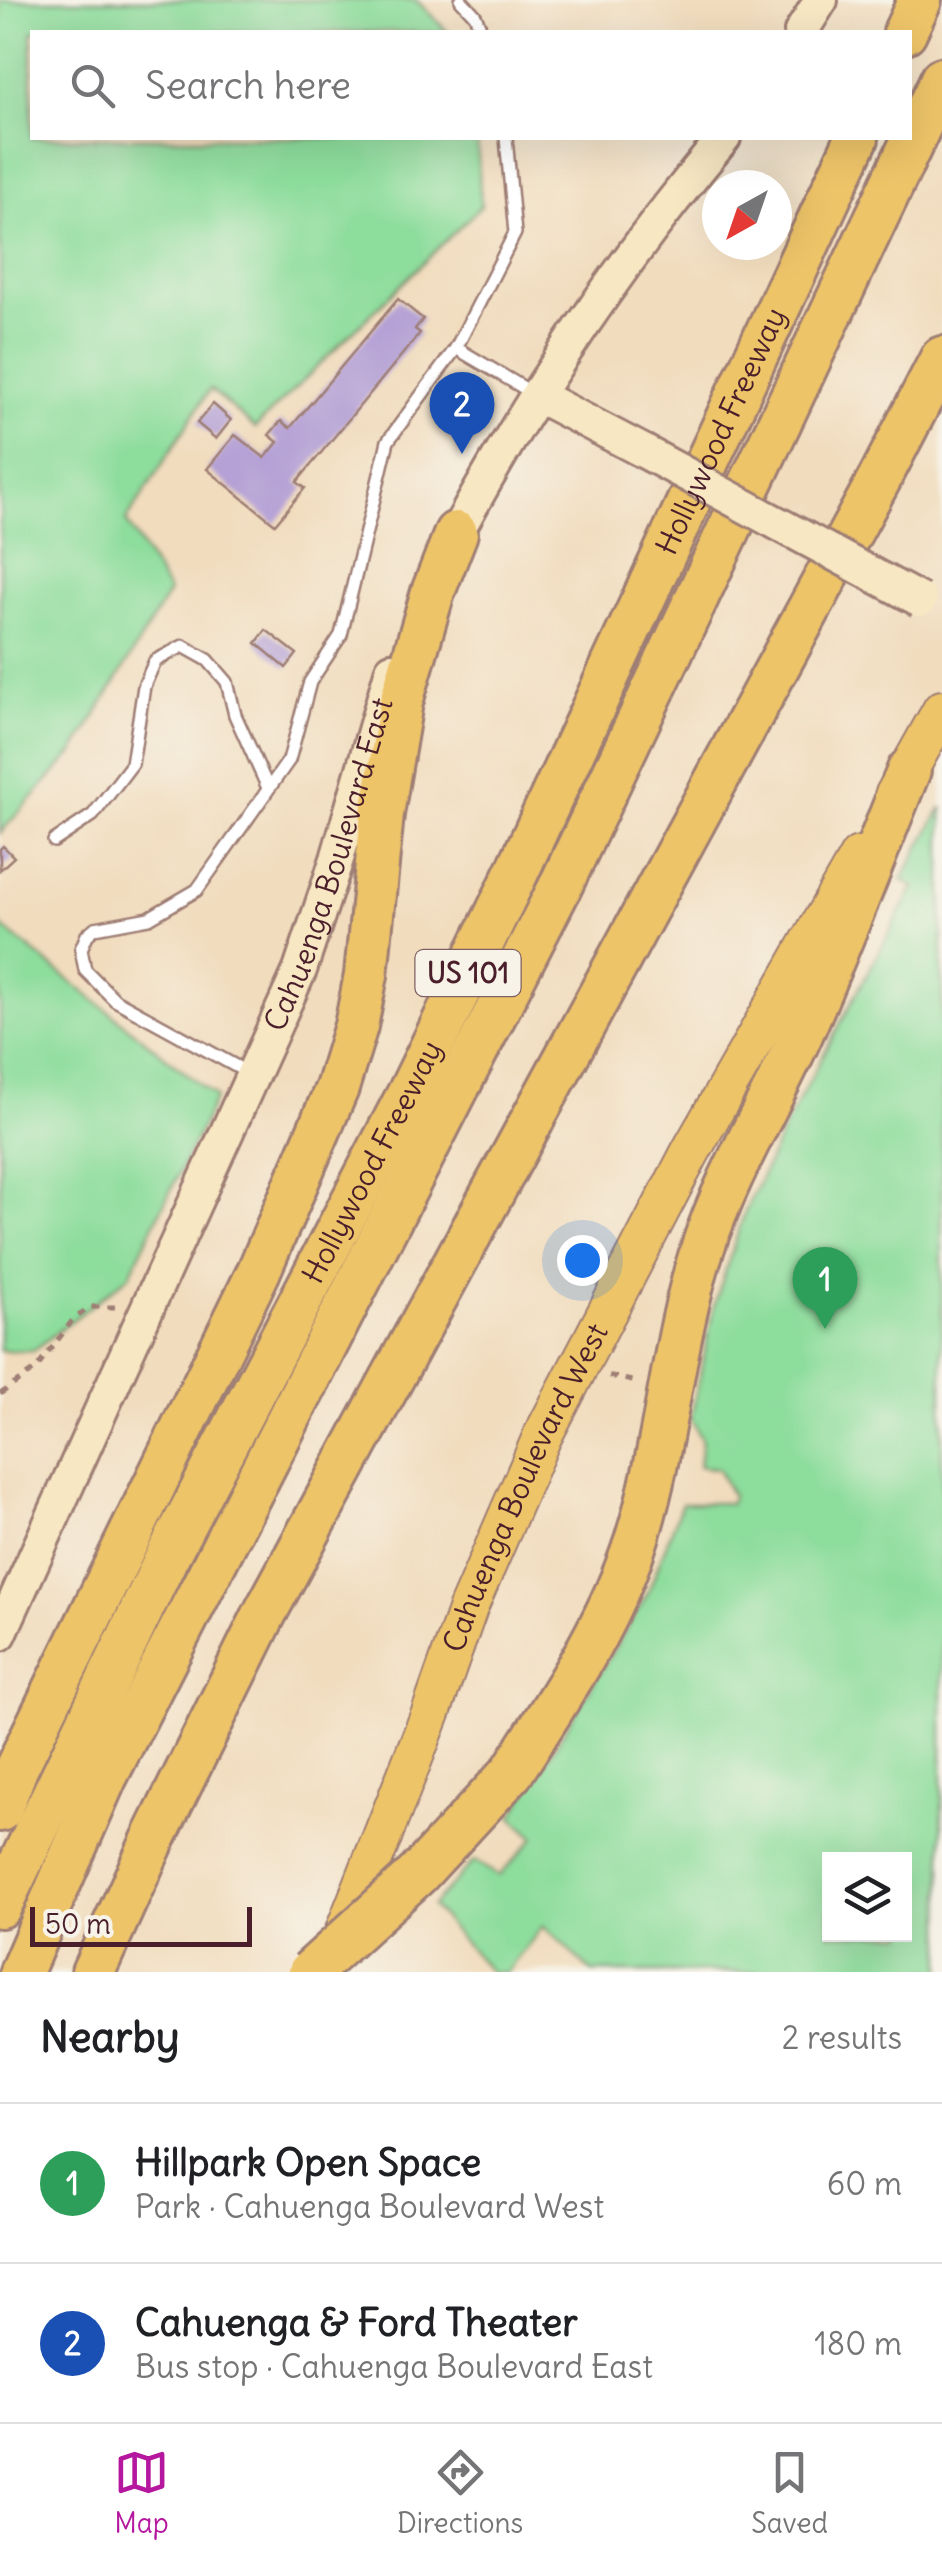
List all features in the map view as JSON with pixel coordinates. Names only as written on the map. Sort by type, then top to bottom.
[{"type":"highway","points":[[906,30],[920,0]]},
{"type":"highway","points":[[22,1972],[105,1778],[559,889],[942,79]]},
{"type":"highway","name":"Hollywood Freeway","points":[[0,1906],[167,1558],[401,1108],[518,870],[855,140]]},
{"type":"highway","points":[[93,1972],[266,1611],[942,358]]},
{"type":"highway","points":[[0,1810],[16,1769],[258,1274],[337,1088],[366,975],[382,814],[401,702],[432,592],[456,533]]},
{"type":"highway","points":[[310,1972],[442,1849],[512,1772],[594,1640],[638,1537],[678,1343],[702,1250],[729,1177],[802,1032],[908,770]]},
{"type":"main road","points":[[803,30],[821,0]]},
{"type":"main road","name":"Cahuenga Boulevard East","points":[[0,1634],[300,970],[337,860],[384,692],[420,604],[456,533],[538,396],[664,210],[722,140]]},
{"type":"main road","points":[[538,396],[931,606]]},
{"type":"main road","name":"Cahuenga Boulevard West","points":[[329,1972],[468,1608],[542,1437],[691,1151],[942,710]]},
{"type":"lane","points":[[461,0],[475,14],[481,30]]},
{"type":"lane","points":[[254,1076],[115,1000],[86,970],[82,949],[95,928],[148,918],[197,890],[289,760],[310,682],[341,634],[388,441],[456,348],[516,233],[506,140]]},
{"type":"lane","points":[[456,348],[538,396]]},
{"type":"lane","points":[[54,841],[93,815],[132,764],[144,686],[155,661],[183,646],[208,660],[227,682],[235,715],[268,788]]},
{"type":"path","points":[[0,1394],[36,1369],[72,1321],[90,1306],[149,1307]]},
{"type":"green space","points":[[0,0],[416,0],[446,30],[30,30],[30,140],[477,140],[481,206],[255,428],[210,389],[126,521],[169,592],[74,752],[0,833]]},
{"type":"green space","points":[[942,807],[942,1972],[592,1972],[543,1926],[507,1972],[490,1972],[432,1906],[474,1861],[499,1876],[534,1837],[512,1817],[647,1595],[682,1503],[730,1503],[732,1496],[718,1469],[699,1466],[702,1440],[691,1418],[714,1306],[744,1214],[785,1126],[914,887],[902,880]]},
{"type":"green space","points":[[0,925],[216,1097],[129,1276],[34,1350],[0,1351]]},
{"type":"building","points":[[398,299],[423,319],[415,329],[420,333],[297,482],[305,488],[275,524],[207,469],[235,435],[265,458],[278,442],[269,435],[281,421],[290,428]]},
{"type":"building","points":[[213,404],[231,420],[216,439],[197,423]]},
{"type":"building","points":[[266,630],[297,654],[286,668],[256,643]]},
{"type":"building","points":[[3,846],[14,857],[0,870],[0,849]]},
{"type":"place","name":"Cahuenga & Ford Theater","points":[[462,454]]},
{"type":"place","name":"Hillpark Open Space","points":[[825,1329]]}]
